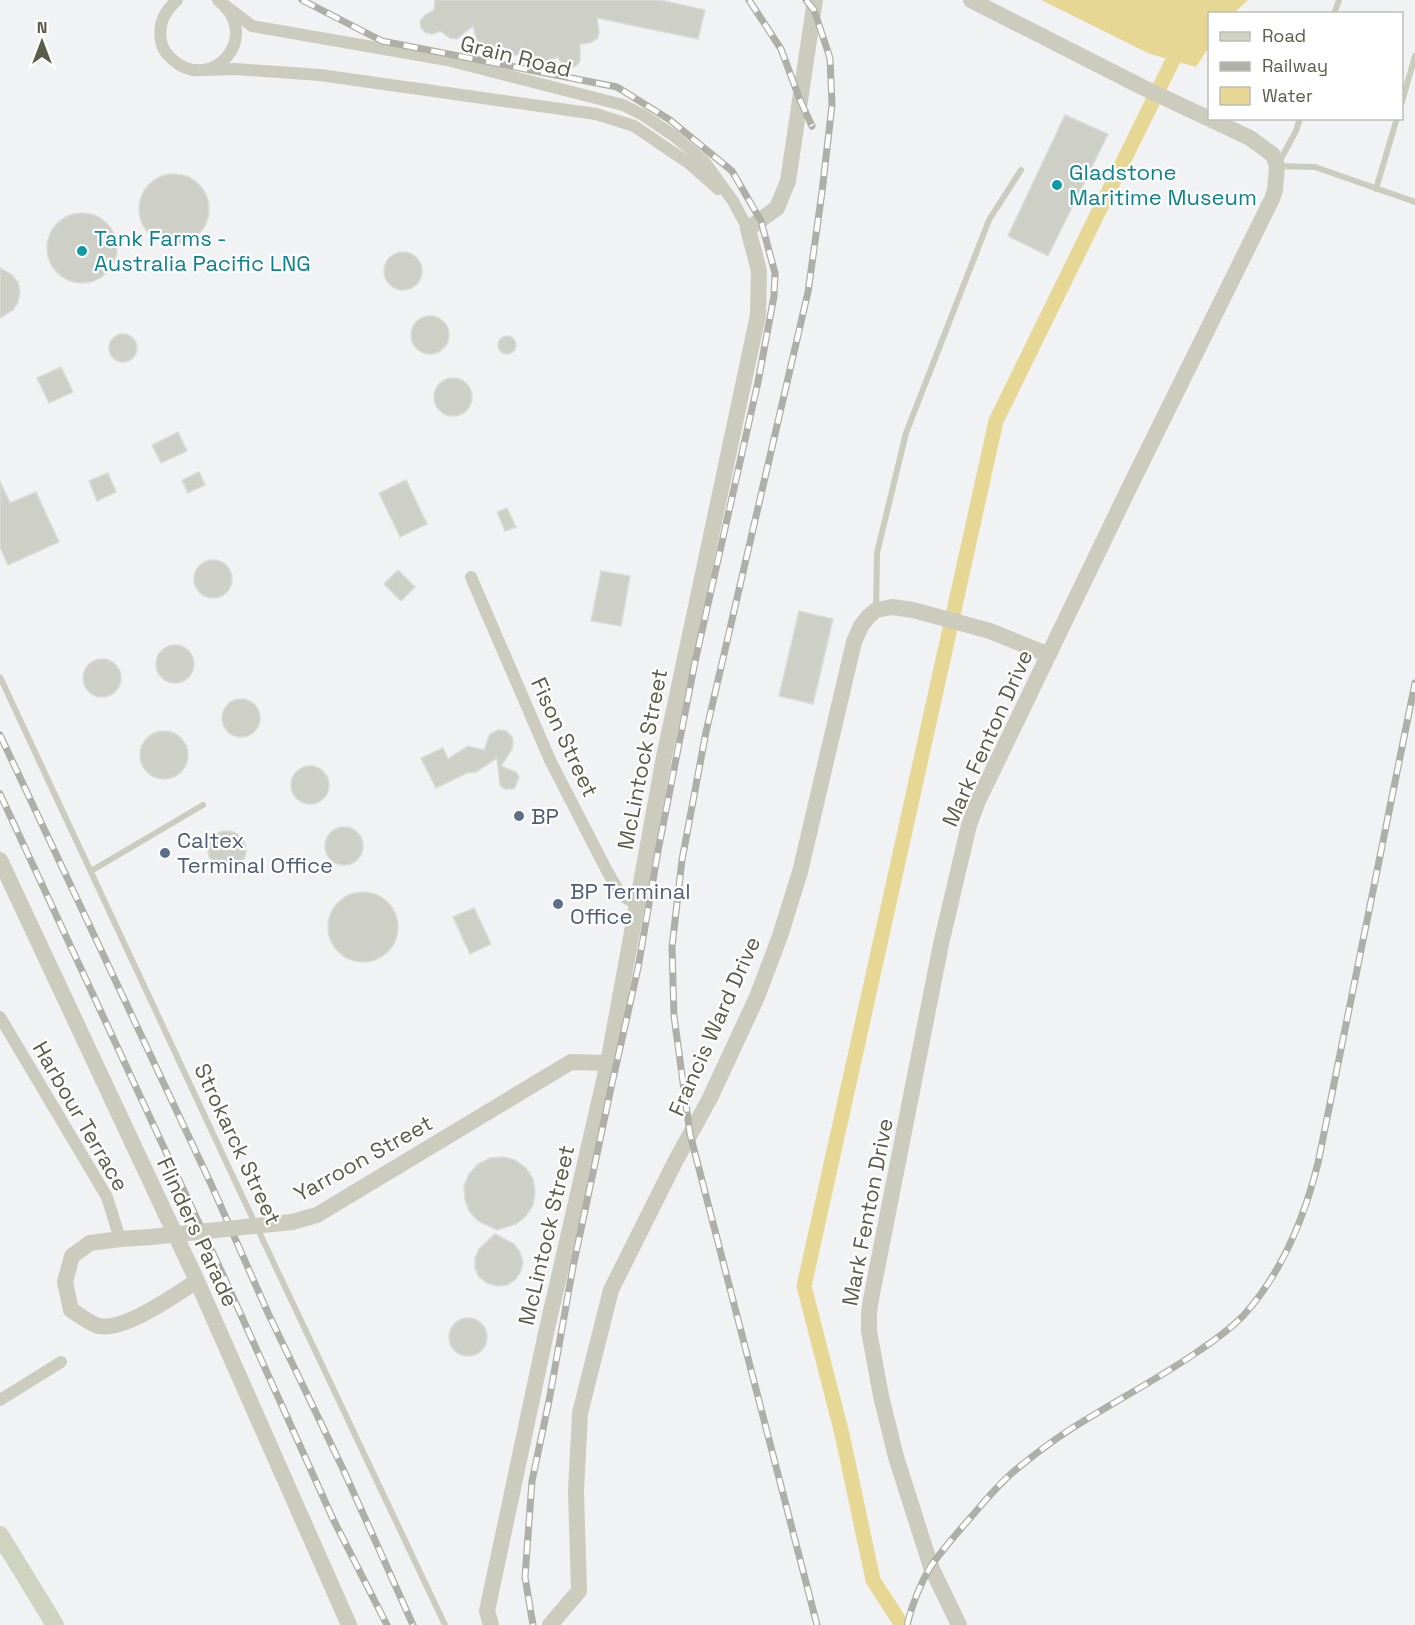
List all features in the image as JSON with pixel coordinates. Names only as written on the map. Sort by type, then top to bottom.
[{"type":"main road","points":[[0,1535],[55,1625]]},
{"type":"street","points":[[177,0],[168,8],[159,33],[162,46],[169,57],[179,65],[191,70],[235,69],[320,75],[596,114],[634,126],[690,164],[733,201]]},
{"type":"street","points":[[748,229],[777,208],[788,181],[815,0]]},
{"type":"street","points":[[971,0],[1208,118]]},
{"type":"street","points":[[204,70],[216,66],[225,59],[236,39],[233,16],[222,3]]},
{"type":"street","name":"Grain Road","points":[[222,3],[252,26],[447,60],[623,105],[643,115],[674,136],[704,161],[733,201],[748,229]]},
{"type":"street","points":[[1213,120],[1250,138],[1273,156],[1277,166]]},
{"type":"street","name":"Mark Fenton Drive","points":[[960,1625],[931,1567],[896,1457],[869,1331],[869,1314],[941,945],[969,825],[999,756],[1272,199],[1277,179],[1277,166]]},
{"type":"street","name":"McLintock Street","points":[[489,1618],[546,1333],[608,1063],[664,757],[758,315],[759,271],[748,229]]},
{"type":"street","name":"Fison Street","points":[[471,577],[550,760],[618,890],[638,905]]},
{"type":"street","points":[[876,610],[892,607],[913,610],[990,631],[1049,655]]},
{"type":"street","name":"Francis Ward Drive","points":[[550,1625],[579,1591],[576,1491],[580,1413],[611,1290],[710,1098],[757,997],[780,936],[800,872],[854,642],[861,626],[876,610]]},
{"type":"street","name":"Flinders Parade","points":[[0,860],[197,1281],[349,1625]]},
{"type":"street","name":"Harbour Terrace","points":[[0,1017],[107,1197],[120,1239]]},
{"type":"street","name":"Yarroon Street","points":[[197,1281],[151,1310],[119,1325],[98,1327],[71,1310],[65,1282],[72,1256],[90,1243],[292,1222],[317,1215],[571,1062],[608,1063]]},
{"type":"street","points":[[0,1400],[61,1362]]},
{"type":"lane","points":[[1403,95],[1415,56]]},
{"type":"lane","points":[[1299,120],[1277,166],[1315,167],[1415,202]]},
{"type":"lane","points":[[1376,189],[1396,120]]},
{"type":"lane","points":[[876,610],[877,553],[906,433],[988,220],[1021,170]]},
{"type":"lane","name":"Strokarck Street","points":[[0,677],[445,1625]]},
{"type":"lane","points":[[91,871],[203,805]]},
{"type":"water","points":[[1041,0],[1248,0],[1235,12],[1208,12],[1208,49],[1196,67],[1150,54]]},
{"type":"building","points":[[435,0],[660,0],[705,10],[698,39],[597,18],[599,33],[597,39],[590,43],[580,44],[580,61],[576,66],[569,68],[562,65],[558,57],[545,62],[538,61],[529,51],[513,56],[507,53],[501,45],[490,50],[483,49],[478,44],[473,26],[457,39],[450,38],[440,31],[433,34],[426,33],[421,28],[420,21],[434,10]]},
{"type":"building","name":"Gladstone Maritime Museum","points":[[1065,115],[1108,134],[1048,256],[1008,236]]},
{"type":"building","points":[[181,174],[194,180],[203,189],[207,195],[209,209],[207,223],[199,234],[188,242],[167,244],[149,234],[141,223],[139,202],[149,184],[160,176]]},
{"type":"building","name":"Tank Farms - Australia Pacific LNG","points":[[89,213],[102,219],[111,228],[115,234],[117,248],[115,262],[107,273],[96,281],[75,283],[57,273],[49,262],[47,241],[57,223],[68,215]]},
{"type":"building","points":[[403,252],[416,258],[422,271],[416,284],[403,290],[390,284],[384,271],[390,258]]},
{"type":"building","points":[[0,268],[12,275],[18,282],[20,292],[13,310],[0,318]]},
{"type":"building","points":[[430,316],[443,322],[449,335],[443,348],[430,354],[417,348],[411,335],[417,322]]},
{"type":"building","points":[[123,334],[133,338],[137,348],[133,358],[123,362],[113,358],[109,348],[113,338]]},
{"type":"building","points":[[507,336],[513,339],[516,345],[513,351],[507,354],[501,351],[498,345],[501,339]]},
{"type":"building","points":[[61,367],[73,392],[49,403],[37,378]]},
{"type":"building","points":[[453,378],[466,384],[472,397],[466,410],[453,416],[440,410],[434,397],[440,384]]},
{"type":"building","points":[[178,432],[187,451],[161,463],[152,445]]},
{"type":"building","points":[[199,472],[205,485],[188,493],[182,480]]},
{"type":"building","points":[[108,473],[116,492],[97,501],[89,481]]},
{"type":"building","points":[[406,480],[427,524],[400,537],[379,493]]},
{"type":"building","points":[[0,481],[10,503],[36,492],[59,542],[8,565],[0,547]]},
{"type":"building","points":[[507,508],[516,527],[505,531],[497,512]]},
{"type":"building","points":[[213,560],[226,566],[232,579],[226,592],[213,598],[200,592],[194,579],[200,566]]},
{"type":"building","points":[[398,570],[415,587],[401,601],[384,584]]},
{"type":"building","points":[[601,571],[630,576],[621,626],[591,621]]},
{"type":"building","points":[[799,611],[833,619],[813,704],[779,696]]},
{"type":"building","points":[[175,645],[188,651],[194,664],[188,677],[175,683],[162,677],[156,664],[162,651]]},
{"type":"building","points":[[102,659],[115,665],[121,678],[115,691],[102,697],[89,691],[83,678],[89,665]]},
{"type":"building","points":[[241,699],[254,705],[260,718],[254,731],[241,737],[228,731],[222,718],[228,705]]},
{"type":"building","points":[[498,730],[506,731],[512,737],[512,749],[501,766],[516,772],[519,777],[513,789],[505,789],[500,785],[497,758],[476,772],[467,773],[436,788],[421,758],[443,748],[448,759],[468,746],[484,750],[490,734]]},
{"type":"building","points":[[164,731],[181,738],[188,755],[181,772],[164,779],[147,772],[140,755],[147,738]]},
{"type":"building","points":[[310,766],[323,772],[329,785],[323,798],[310,804],[297,798],[291,785],[297,772]]},
{"type":"building","points":[[344,827],[357,833],[363,846],[357,859],[344,865],[331,859],[325,846],[331,833]]},
{"type":"building","points":[[227,831],[240,837],[246,850],[240,863],[227,869],[214,863],[208,850],[214,837]]},
{"type":"building","points":[[370,892],[383,898],[392,907],[396,913],[398,927],[396,941],[388,952],[377,960],[356,962],[338,952],[330,941],[328,920],[338,902],[349,894]]},
{"type":"building","points":[[474,908],[491,944],[470,954],[453,917]]},
{"type":"building","points":[[503,1157],[515,1160],[526,1168],[533,1179],[535,1192],[533,1205],[526,1216],[516,1224],[497,1230],[478,1221],[469,1211],[464,1186],[469,1174],[478,1164],[490,1158]]},
{"type":"building","points":[[495,1234],[514,1244],[523,1262],[521,1271],[515,1280],[507,1285],[497,1286],[487,1283],[479,1277],[475,1268],[475,1258],[479,1249]]},
{"type":"building","points":[[468,1318],[481,1324],[487,1337],[481,1350],[468,1356],[455,1350],[449,1337],[455,1324]]},
{"type":"waterway","points":[[902,1625],[873,1580],[842,1434],[804,1286],[996,421],[1173,60]]},
{"type":"railway","points":[[302,0],[382,41],[617,87],[670,120],[732,171],[761,221],[775,273],[774,296],[758,382],[695,662],[638,968],[573,1267],[532,1481],[525,1577],[533,1625]]},
{"type":"railway","points":[[749,0],[781,49],[812,126]]},
{"type":"railway","points":[[806,0],[814,10],[830,58],[832,105],[808,292],[706,732],[682,860],[672,947],[674,1016],[690,1134],[817,1625]]},
{"type":"railway","points":[[907,1625],[923,1580],[931,1566],[955,1535],[1005,1479],[1063,1434],[1174,1367],[1222,1334],[1243,1316],[1257,1299],[1280,1263],[1306,1204],[1318,1163],[1415,683]]},
{"type":"railway","points":[[0,735],[211,1184],[268,1313],[343,1469],[413,1625]]},
{"type":"railway","points":[[0,794],[223,1275],[333,1519],[387,1625]]},
{"type":"place","name":"Gladstone Maritime Museum","points":[[1057,185]]},
{"type":"place","name":"Tank Farms - Australia Pacific LNG","points":[[82,251]]},
{"type":"place","name":"BP","points":[[519,816]]},
{"type":"place","name":"Caltex Terminal Office","points":[[165,853]]},
{"type":"place","name":"BP Terminal Office","points":[[558,904]]}]
